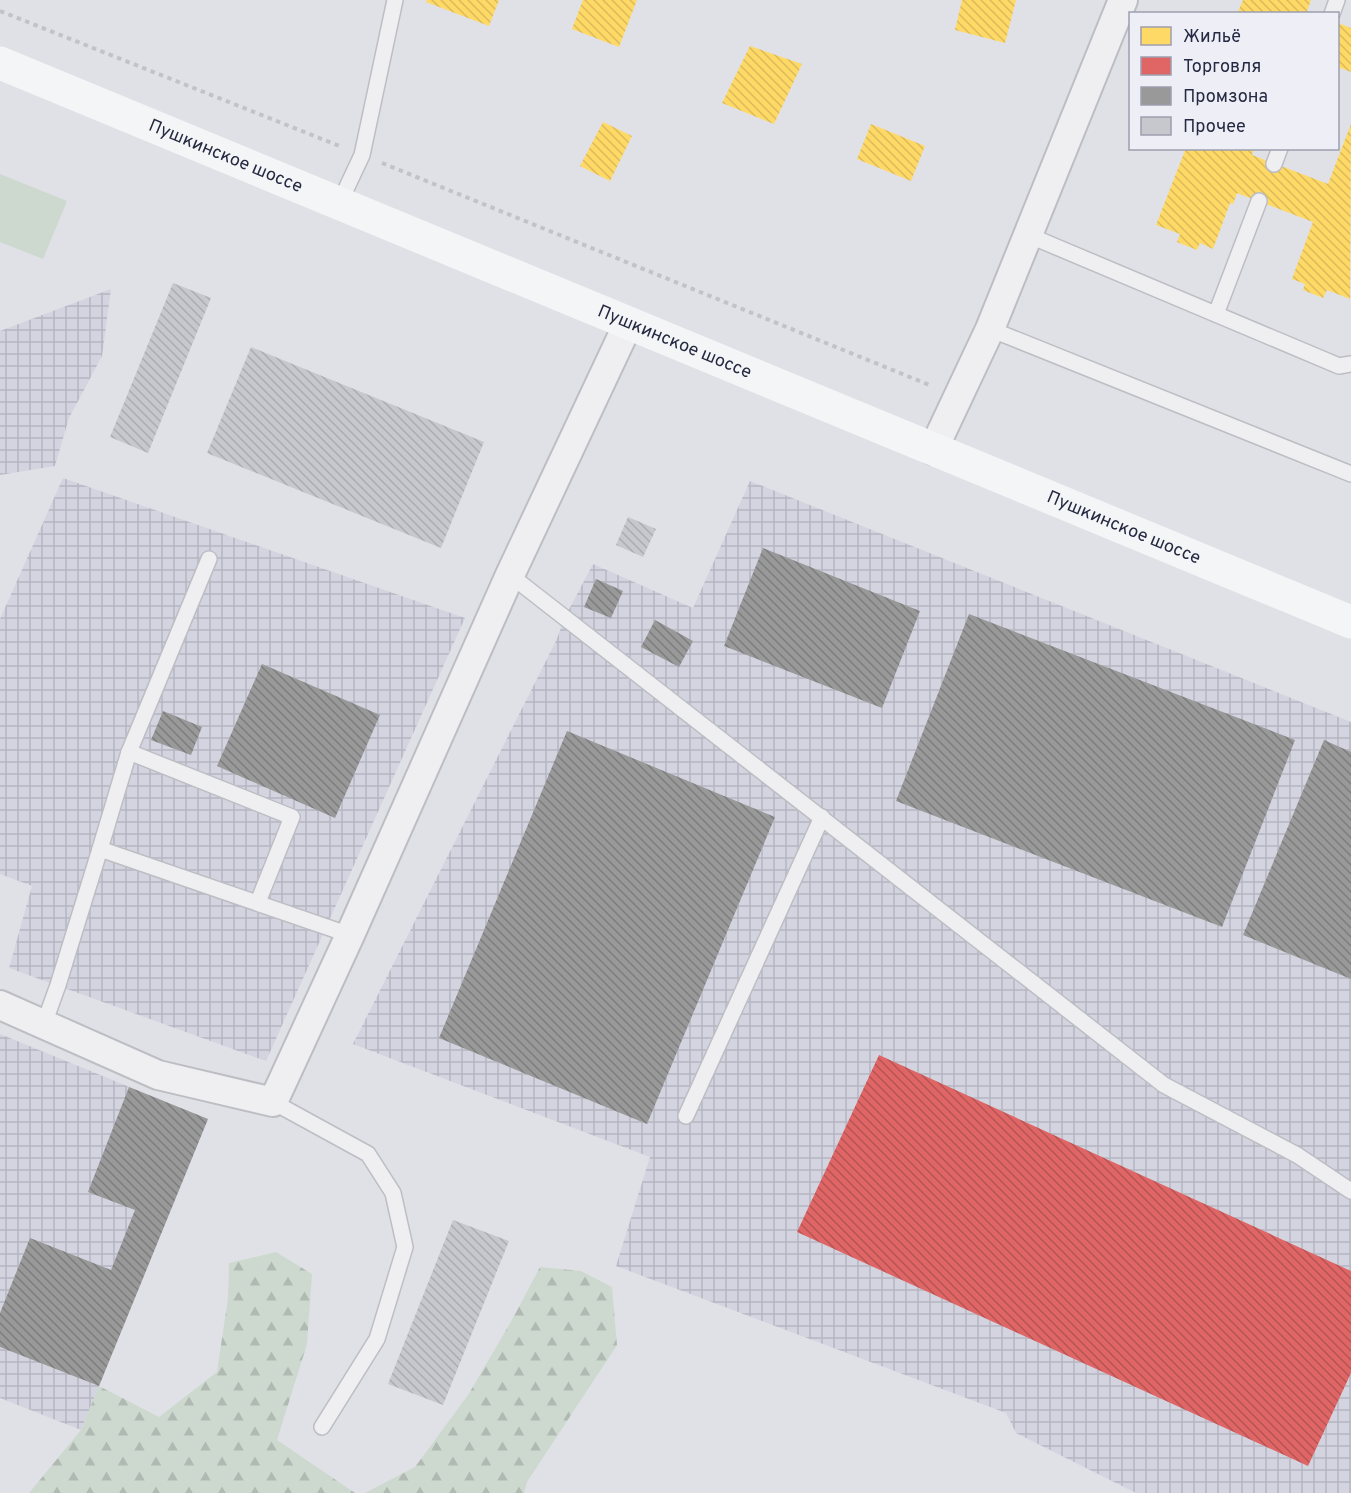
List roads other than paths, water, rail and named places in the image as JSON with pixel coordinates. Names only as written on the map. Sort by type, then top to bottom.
[{"type":"main road","name":"Пушкинское шоссе","points":[[0,63],[1351,622]]},
{"type":"street","points":[[933,450],[990,329],[1123,0]]},
{"type":"street","points":[[0,1005],[158,1075],[273,1102],[350,935],[510,574],[628,324]]},
{"type":"lane","points":[[339,204],[362,155],[395,0]]},
{"type":"lane","points":[[1274,164],[1279,150]]},
{"type":"lane","points":[[1216,314],[1260,201]]},
{"type":"lane","points":[[1028,235],[1339,366],[1351,364]]},
{"type":"lane","points":[[990,329],[1351,474]]},
{"type":"lane","points":[[44,1024],[129,752],[208,559]]},
{"type":"lane","points":[[510,574],[1164,1084],[1297,1155],[1351,1191]]},
{"type":"lane","points":[[129,752],[292,817],[258,902]]},
{"type":"lane","points":[[686,1116],[822,817]]},
{"type":"lane","points":[[100,849],[350,935]]},
{"type":"lane","points":[[273,1102],[368,1154],[393,1193],[405,1247],[377,1339],[322,1427]]}]
